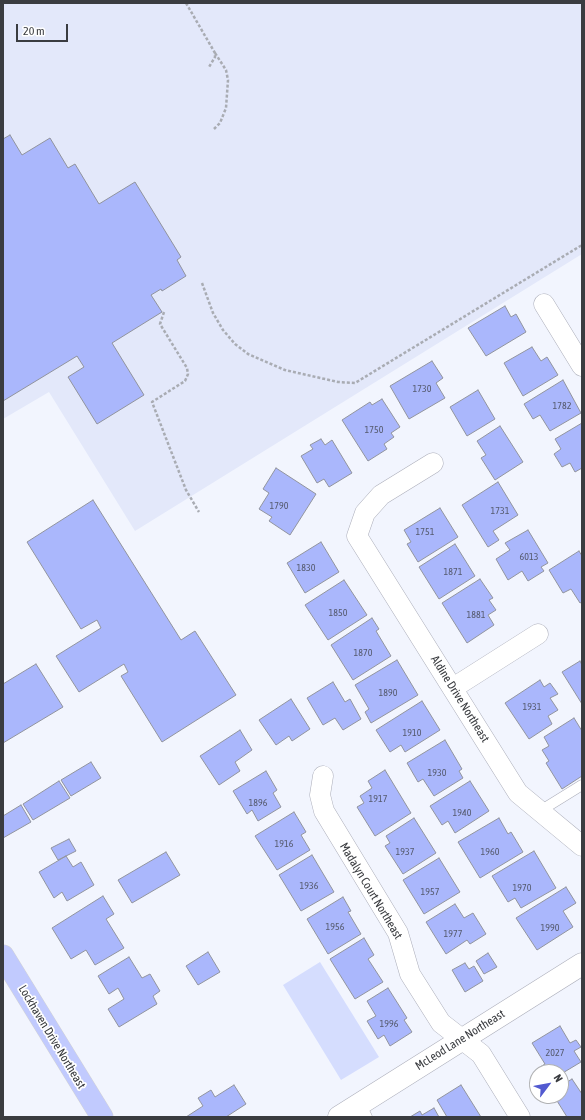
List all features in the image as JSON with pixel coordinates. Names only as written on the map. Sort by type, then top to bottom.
[{"type":"main road","name":"Lockhaven Drive Northeast","points":[[3,956],[102,1117]]},
{"type":"street","points":[[544,304],[582,366]]},
{"type":"street","name":"Aldine Drive Northeast","points":[[433,463],[381,495],[365,513],[357,536],[518,793],[582,846]]},
{"type":"street","points":[[452,688],[538,634]]},
{"type":"street","name":"Madalyn Court Northeast","points":[[323,776],[320,795],[324,811],[398,933],[410,974],[441,1023],[481,1054],[520,1117]]},
{"type":"street","name":"McLeod Lane Northeast","points":[[339,1117],[364,1110],[461,1040],[582,964]]},
{"type":"lane","points":[[540,811],[582,786]]},
{"type":"path","points":[[186,3],[226,70],[228,80],[226,108],[220,122],[214,129]]},
{"type":"path","points":[[209,67],[215,57],[215,53]]},
{"type":"path","points":[[202,283],[213,313],[223,330],[235,344],[248,354],[285,370],[338,382],[355,383],[582,245]]},
{"type":"path","points":[[164,312],[160,324],[187,368],[188,374],[185,381],[152,402],[186,490],[199,512]]},
{"type":"shaded area","points":[[3,3],[582,3],[582,254],[135,531],[49,392],[3,419]]},
{"type":"shaded area","points":[[320,962],[379,1057],[341,1080],[283,985]]},
{"type":"building","points":[[10,135],[22,155],[50,138],[68,168],[75,164],[99,204],[135,182],[181,257],[177,260],[186,276],[162,291],[161,289],[151,295],[162,312],[112,343],[144,395],[97,424],[68,377],[84,367],[77,356],[3,401],[3,139]]},
{"type":"building","points":[[505,306],[511,317],[516,314],[526,332],[486,356],[468,328]]},
{"type":"building","points":[[532,347],[541,361],[547,357],[558,375],[523,396],[504,363]]},
{"type":"building","points":[[432,361],[443,378],[436,383],[445,398],[409,419],[390,386]]},
{"type":"building","points":[[563,380],[581,413],[550,431],[540,415],[533,419],[524,404]]},
{"type":"building","points":[[478,390],[495,419],[467,436],[450,407]]},
{"type":"building","points":[[382,399],[400,427],[391,433],[394,437],[384,444],[387,449],[368,461],[342,420],[370,402],[372,405]]},
{"type":"building","points":[[582,423],[582,468],[575,472],[570,463],[562,467],[554,454],[561,449],[555,439]]},
{"type":"building","points":[[500,426],[523,462],[495,480],[481,458],[486,455],[477,441]]},
{"type":"building","points":[[321,439],[325,445],[332,440],[352,473],[329,487],[324,479],[317,483],[301,456],[313,449],[310,445]]},
{"type":"building","points":[[276,468],[316,494],[290,535],[269,521],[272,517],[259,509],[269,493],[263,489]]},
{"type":"building","points":[[498,482],[518,515],[493,531],[499,540],[488,547],[462,505]]},
{"type":"building","points":[[93,500],[181,640],[195,631],[236,695],[162,742],[121,676],[128,672],[124,664],[79,692],[56,656],[101,628],[97,620],[81,629],[27,542]]},
{"type":"building","points":[[440,508],[458,537],[418,562],[407,544],[411,542],[404,530]]},
{"type":"building","points":[[528,530],[548,563],[541,567],[544,571],[528,581],[522,571],[508,580],[496,559],[510,550],[505,543]]},
{"type":"building","points":[[321,542],[339,572],[305,593],[287,563]]},
{"type":"building","points":[[455,544],[475,576],[439,599],[419,567]]},
{"type":"building","points":[[579,551],[582,556],[582,602],[580,603],[571,589],[563,593],[549,570]]},
{"type":"building","points":[[480,579],[493,598],[489,600],[496,610],[488,615],[494,625],[467,643],[442,603]]},
{"type":"building","points":[[344,580],[367,615],[328,640],[305,605]]},
{"type":"building","points":[[372,618],[379,629],[376,631],[391,656],[353,680],[331,645]]},
{"type":"building","points":[[397,660],[418,695],[371,723],[365,712],[369,709],[355,685]]},
{"type":"building","points":[[580,661],[582,665],[582,704],[562,672]]},
{"type":"building","points":[[36,664],[63,707],[3,743],[3,684]]},
{"type":"building","points":[[540,680],[544,687],[550,683],[558,694],[550,698],[558,710],[548,716],[552,724],[529,739],[505,703]]},
{"type":"building","points":[[333,682],[345,702],[350,699],[361,719],[343,730],[335,718],[323,725],[307,698]]},
{"type":"building","points":[[291,699],[310,729],[292,741],[289,736],[276,745],[259,720]]},
{"type":"building","points":[[422,701],[440,730],[405,752],[401,745],[390,752],[376,730]]},
{"type":"building","points":[[574,718],[582,731],[582,776],[562,789],[546,763],[549,761],[542,750],[549,746],[544,737]]},
{"type":"building","points":[[240,730],[252,750],[235,762],[240,771],[219,785],[200,756]]},
{"type":"building","points":[[445,740],[462,769],[459,771],[463,778],[434,796],[423,779],[418,782],[407,763]]},
{"type":"building","points":[[91,762],[101,778],[71,796],[61,780]]},
{"type":"building","points":[[385,770],[411,813],[375,836],[357,807],[364,803],[360,796],[372,788],[368,781]]},
{"type":"building","points":[[266,771],[277,790],[273,793],[281,807],[258,821],[252,810],[247,814],[233,791]]},
{"type":"building","points":[[59,781],[70,798],[33,820],[23,804]]},
{"type":"building","points":[[470,781],[489,811],[455,833],[448,821],[442,825],[430,806]]},
{"type":"building","points":[[21,805],[31,822],[3,838],[3,816]]},
{"type":"building","points":[[294,812],[306,832],[301,835],[310,850],[277,870],[255,836]]},
{"type":"building","points":[[414,818],[436,853],[403,874],[385,846],[390,843],[386,836]]},
{"type":"building","points":[[499,818],[508,834],[511,832],[523,852],[480,878],[458,842]]},
{"type":"building","points":[[69,839],[76,851],[58,860],[51,848]]},
{"type":"building","points":[[534,851],[556,888],[521,908],[515,898],[508,902],[492,876]]},
{"type":"building","points":[[166,852],[180,875],[132,903],[118,880]]},
{"type":"building","points":[[312,855],[334,892],[301,911],[279,875]]},
{"type":"building","points":[[66,856],[73,867],[81,862],[94,885],[67,901],[62,892],[54,898],[39,872]]},
{"type":"building","points":[[439,858],[460,892],[424,914],[403,880]]},
{"type":"building","points":[[566,887],[576,903],[563,911],[573,927],[537,950],[516,918]]},
{"type":"building","points":[[103,896],[114,914],[106,919],[124,948],[95,965],[86,950],[71,959],[52,928]]},
{"type":"building","points":[[343,897],[351,911],[348,912],[361,934],[328,954],[307,919]]},
{"type":"building","points":[[455,904],[464,918],[473,913],[486,934],[470,944],[467,940],[446,954],[426,922]]},
{"type":"building","points":[[364,938],[374,955],[368,959],[383,982],[355,999],[330,959]]},
{"type":"building","points":[[208,952],[220,972],[198,985],[186,966]]},
{"type":"building","points":[[488,953],[497,967],[484,974],[476,961]]},
{"type":"building","points":[[129,957],[142,978],[150,974],[160,991],[153,996],[157,1004],[119,1027],[108,1009],[124,999],[118,988],[109,994],[98,976]]},
{"type":"building","points":[[465,963],[469,969],[474,966],[483,981],[465,992],[452,970]]},
{"type":"building","points":[[388,988],[407,1018],[404,1020],[412,1032],[390,1046],[384,1035],[378,1039],[367,1021],[376,1016],[367,1001]]},
{"type":"building","points":[[560,1026],[570,1043],[576,1040],[581,1047],[574,1051],[581,1062],[569,1069],[569,1064],[545,1064],[532,1043]]},
{"type":"building","points":[[572,1079],[582,1094],[582,1117],[567,1117],[559,1104],[569,1104],[569,1081]]},
{"type":"building","points":[[234,1085],[246,1104],[226,1117],[186,1117],[203,1106],[198,1098],[211,1090],[215,1097]]},
{"type":"building","points":[[461,1085],[481,1117],[447,1117],[437,1100]]},
{"type":"building","points":[[434,1108],[439,1117],[410,1117],[420,1111],[422,1115]]}]
